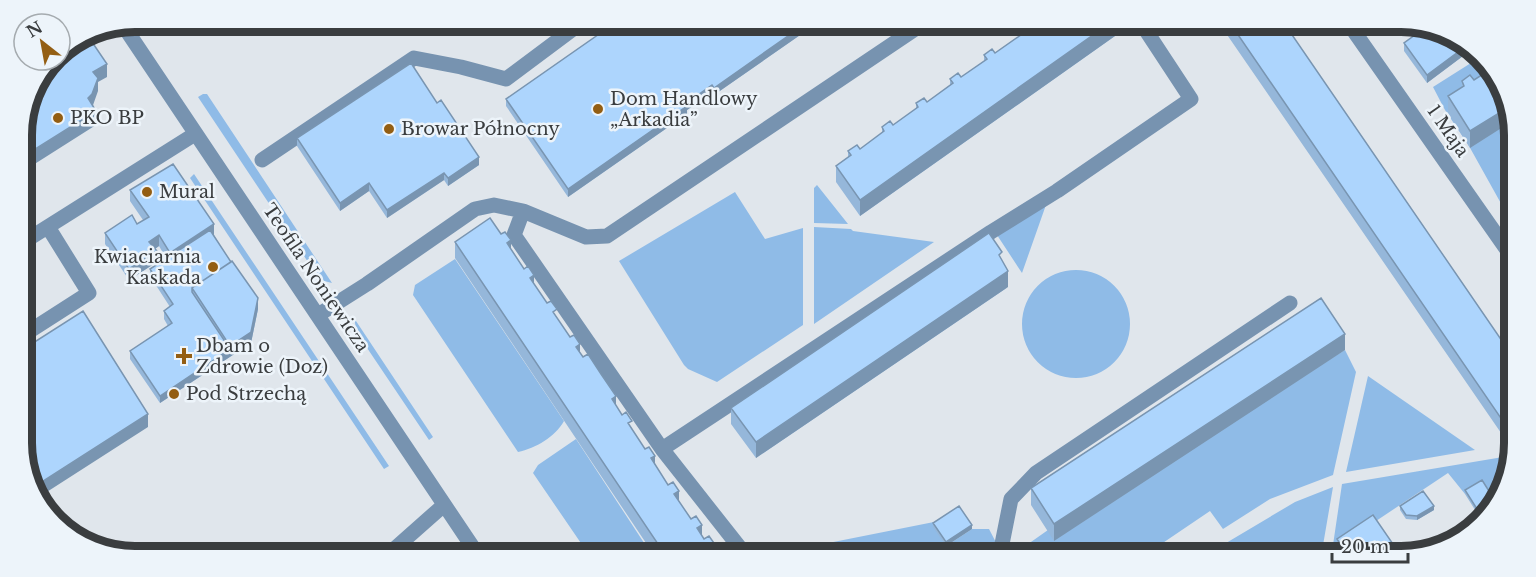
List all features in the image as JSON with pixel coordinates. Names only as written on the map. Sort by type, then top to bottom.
[{"type":"street","name":"Teofila Noniewicza","points":[[128,32],[472,546]]},
{"type":"street","points":[[262,160],[414,58],[506,79],[569,32]]},
{"type":"street","points":[[318,315],[475,209],[494,205],[523,211],[586,237],[607,236],[911,32]]},
{"type":"street","points":[[662,449],[1057,191],[1191,99],[1147,32]]},
{"type":"street","name":"1 Maja","points":[[1354,32],[1504,246]]},
{"type":"street","points":[[32,237],[195,134]]},
{"type":"street","points":[[523,211],[514,235],[662,449],[738,546]]},
{"type":"street","points":[[32,330],[89,293],[48,227]]},
{"type":"street","points":[[1002,545],[1011,499],[1036,473],[1290,303]]},
{"type":"street","points":[[398,546],[444,505]]},
{"type":"shaded area","points":[[1473,61],[1487,77],[1497,95],[1504,121],[1504,209],[1469,146],[1433,87]]},
{"type":"shaded area","points":[[207,94],[332,283],[324,281],[316,274],[198,97]]},
{"type":"shaded area","points":[[194,174],[389,466],[384,469],[190,178]]},
{"type":"shaded area","points":[[817,185],[848,224],[814,223],[814,188]]},
{"type":"shaded area","points":[[735,192],[765,239],[803,228],[803,325],[717,382],[684,365],[619,261]]},
{"type":"shaded area","points":[[1047,202],[1022,273],[997,235]]},
{"type":"shaded area","points":[[814,227],[851,229],[934,242],[814,324]]},
{"type":"shaded area","points":[[455,259],[564,421],[550,437],[532,448],[518,452],[413,295],[415,285]]},
{"type":"shaded area","points":[[1076,270],[1097,274],[1114,286],[1126,303],[1130,324],[1126,345],[1114,362],[1097,374],[1076,378],[1055,374],[1038,362],[1026,345],[1022,324],[1026,303],[1038,286],[1055,274]]},
{"type":"shaded area","points":[[354,318],[433,437],[429,440],[357,333]]},
{"type":"shaded area","points":[[1345,350],[1356,372],[1333,475],[1270,499],[1223,529],[1210,511],[1159,545],[1026,545]]},
{"type":"shaded area","points":[[1368,376],[1475,450],[1346,472]]},
{"type":"shaded area","points":[[576,439],[646,546],[583,546],[533,473],[538,465]]},
{"type":"shaded area","points":[[1503,457],[1499,476],[1490,496],[1482,484],[1465,494],[1448,473],[1340,545],[1333,545],[1342,484]]},
{"type":"shaded area","points":[[1333,487],[1323,545],[1222,545],[1295,502]]},
{"type":"shaded area","points":[[944,520],[946,545],[816,545]]},
{"type":"shaded area","points":[[972,529],[989,529],[997,545],[947,545]]},
{"type":"building","name":"Dom Handlowy „Arkadia”","points":[[602,32],[794,32],[714,88],[712,85],[685,104],[687,106],[568,189],[506,99]]},
{"type":"building","points":[[1025,32],[1097,32],[860,200],[836,166],[851,155],[848,151],[857,145],[860,149],[884,131],[882,127],[890,121],[893,125],[918,107],[916,103],[924,98],[927,102],[953,83],[950,79],[958,73],[961,77],[987,59],[984,55],[992,49],[995,53]]},
{"type":"building","points":[[1236,32],[1290,32],[1504,344],[1504,423]]},
{"type":"building","points":[[1418,33],[1435,37],[1460,50],[1427,75],[1404,43]]},
{"type":"building","points":[[91,42],[72,54],[83,45]]},
{"type":"building","name":"PKO BP","points":[[92,42],[107,64],[93,72],[98,78],[88,98],[96,111],[32,151],[35,108],[42,89],[53,72],[72,72],[72,55]]},
{"type":"building","name":"Browar Północny","points":[[411,63],[437,103],[441,100],[479,157],[448,178],[444,173],[387,210],[369,183],[340,203],[297,138]]},
{"type":"building","points":[[1484,73],[1497,95],[1502,111],[1470,131],[1448,96],[1464,86],[1462,81],[1470,75],[1474,80]]},
{"type":"building","points":[[173,164],[214,224],[170,253],[159,235],[149,242],[157,251],[129,269],[105,233],[132,215],[137,224],[149,217],[130,190]]},
{"type":"building","points":[[490,218],[501,234],[505,232],[511,240],[507,243],[524,269],[528,266],[534,275],[530,278],[547,303],[551,301],[557,309],[553,312],[570,337],[574,335],[580,344],[576,347],[583,357],[588,354],[616,396],[612,399],[622,415],[626,412],[632,421],[628,423],[645,449],[649,447],[655,456],[651,458],[668,485],[673,482],[679,491],[674,494],[691,519],[696,516],[702,525],[697,528],[704,539],[709,536],[716,546],[659,546],[455,242]]},
{"type":"building","points":[[210,230],[231,262],[192,288],[192,292],[230,349],[160,396],[130,351],[172,323],[164,311],[173,304],[150,269]]},
{"type":"building","points":[[989,233],[1002,252],[999,255],[1008,271],[756,442],[731,408]]},
{"type":"building","points":[[232,261],[258,298],[251,332],[230,346],[192,288]]},
{"type":"building","points":[[1321,298],[1345,334],[1054,524],[1031,488]]},
{"type":"building","points":[[83,311],[148,414],[40,483],[33,463],[32,344]]},
{"type":"building","points":[[1482,480],[1491,494],[1482,506],[1477,509],[1465,490]]},
{"type":"building","points":[[1423,491],[1434,506],[1417,516],[1406,515],[1400,506]]},
{"type":"building","points":[[959,506],[972,525],[946,542],[933,523]]},
{"type":"building","points":[[1373,515],[1394,545],[1341,545],[1337,539]]},
{"type":"place","name":"Dom Handlowy „Arkadia”","points":[[598,109]]},
{"type":"place","name":"PKO BP","points":[[58,118]]},
{"type":"place","name":"Browar Północny","points":[[389,129]]},
{"type":"place","name":"Mural","points":[[147,192]]},
{"type":"place","name":"Kwiaciarnia Kaskada","points":[[213,267]]},
{"type":"place","name":"Dbam o Zdrowie (Doz)","points":[[184,356]]},
{"type":"place","name":"Pod Strzechą","points":[[174,394]]}]
